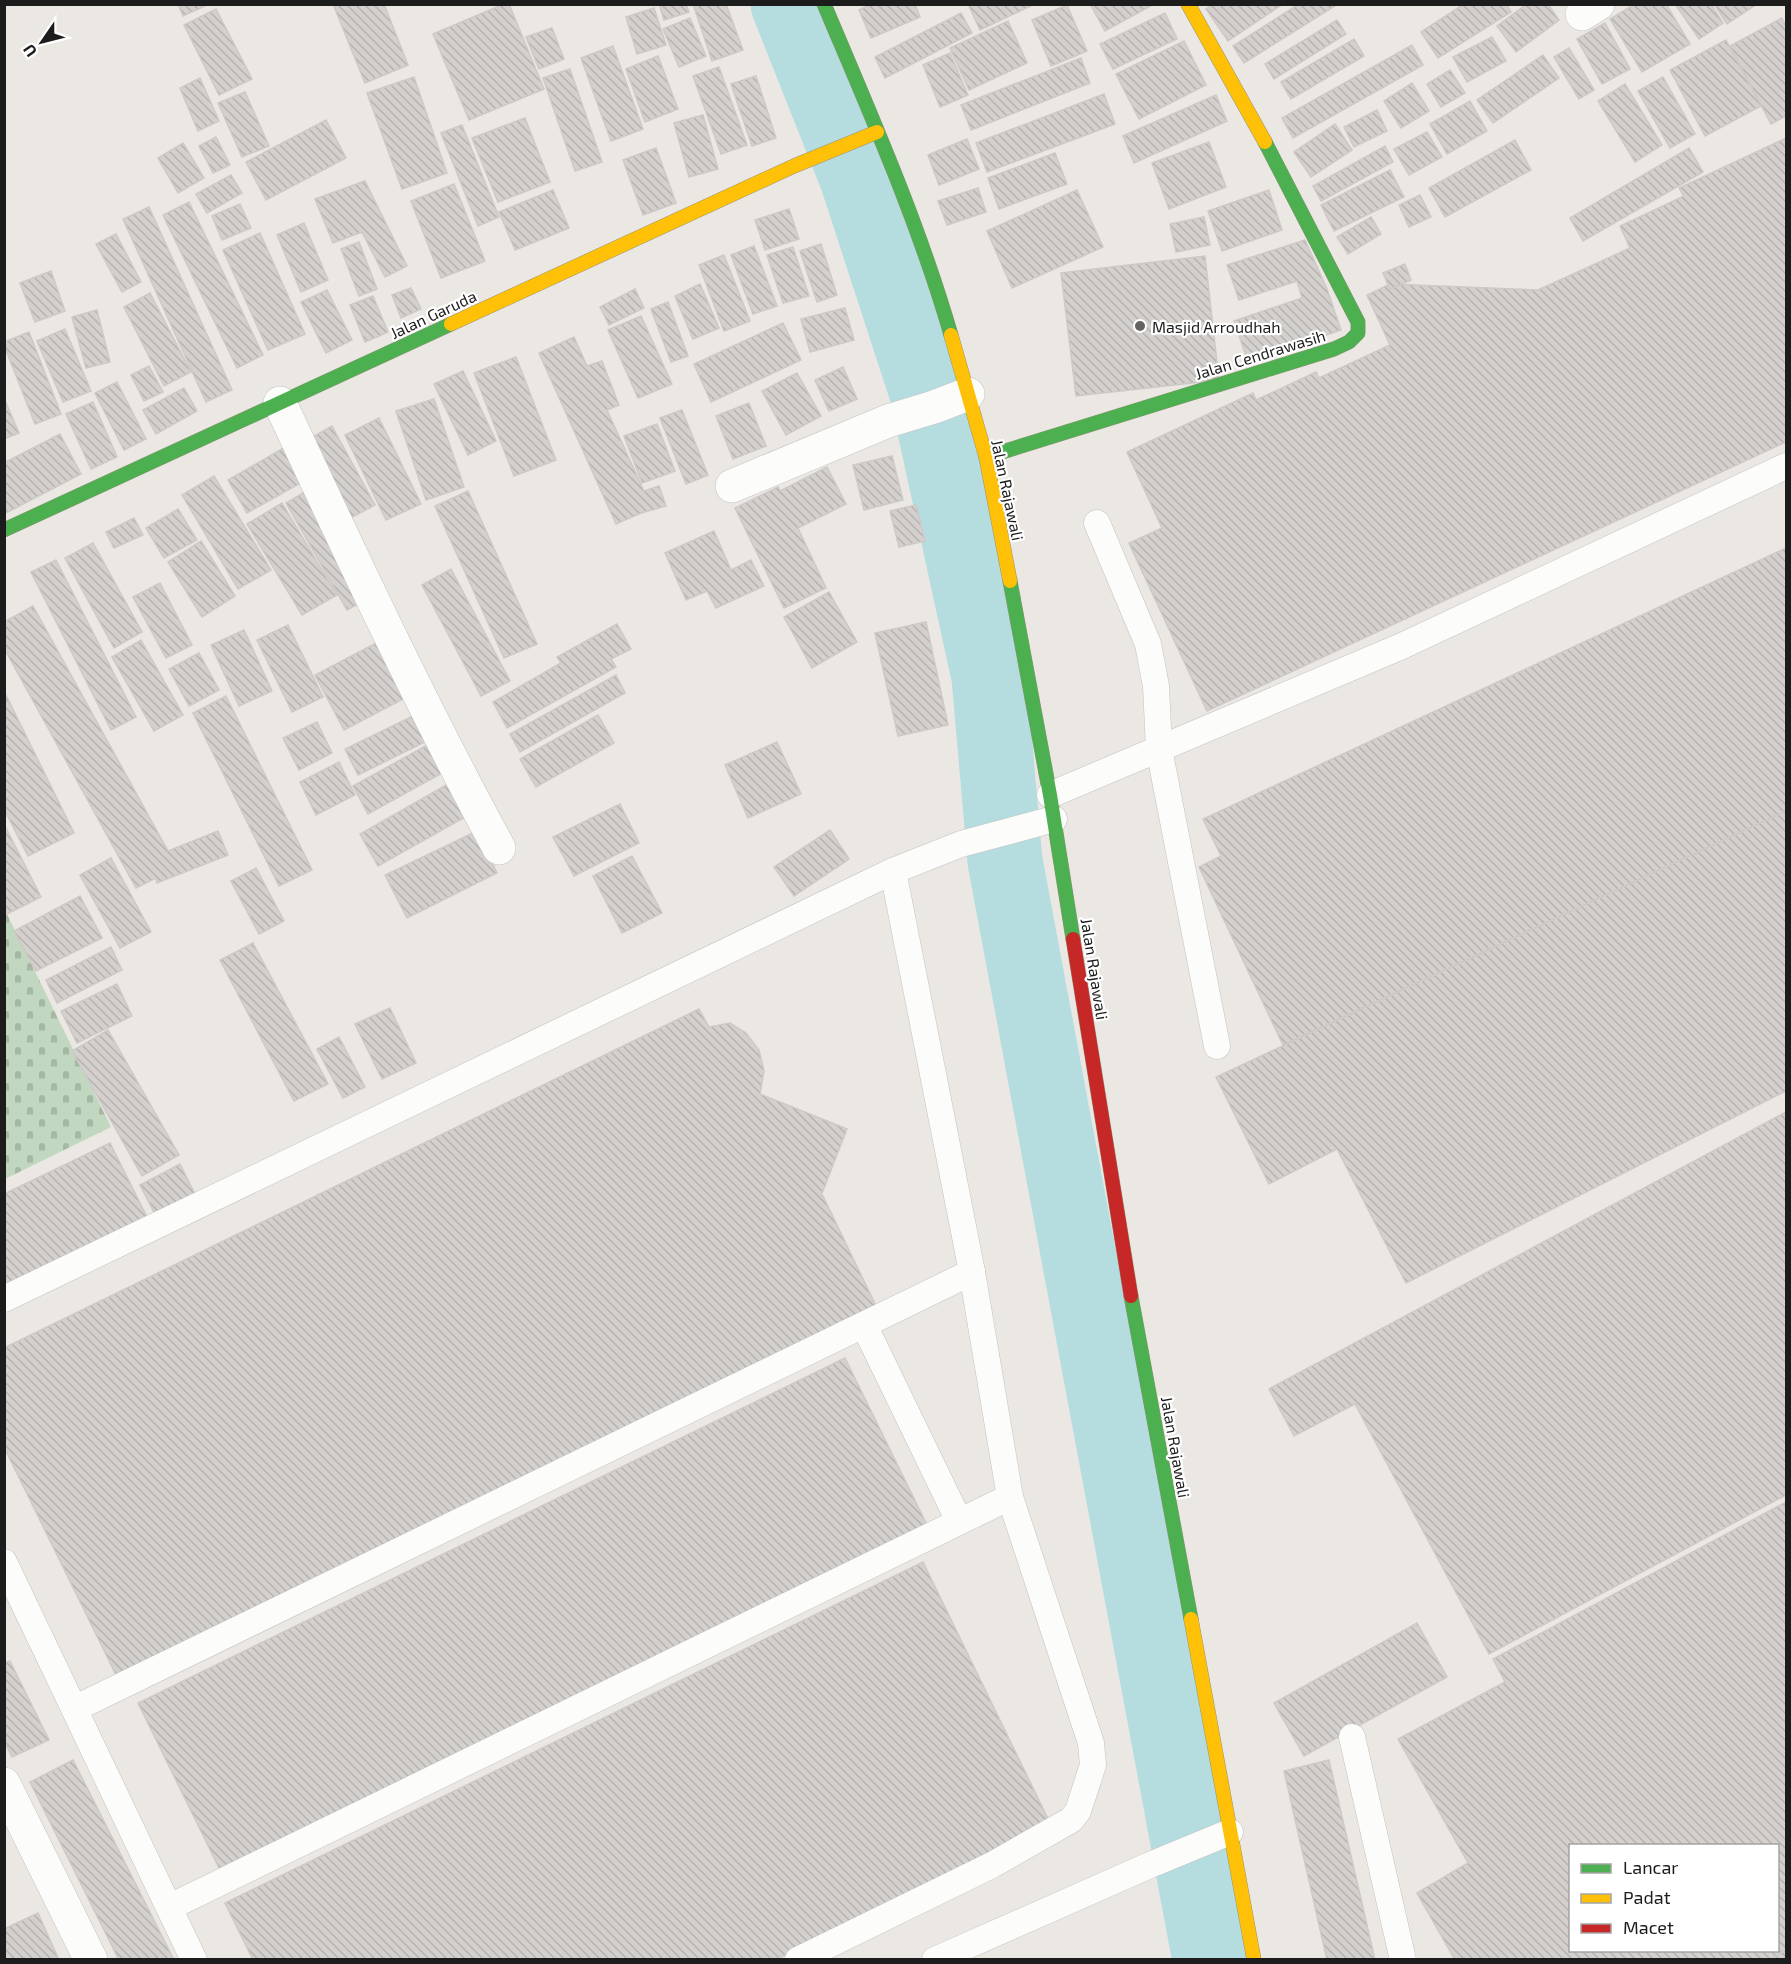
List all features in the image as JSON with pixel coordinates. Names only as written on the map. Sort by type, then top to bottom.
[{"type":"street","name":"Jalan Rajawali","points":[[824,4],[905,198],[935,281],[986,457],[1052,807],[1218,1837],[1254,1959]]},
{"type":"street","name":"Jalan Cendrawasih","points":[[986,457],[1334,349],[1349,342],[1358,333],[1358,322],[1261,134],[1188,4]]},
{"type":"street","name":"Jalan Garuda","points":[[4,530],[794,166],[877,132]]},
{"type":"street","points":[[732,486],[888,421],[968,394]]},
{"type":"street","points":[[280,403],[413,685],[499,848]]},
{"type":"street","points":[[4,1784],[91,1959]]},
{"type":"lane","points":[[4,1299],[893,871],[961,844],[1015,831],[1052,807],[1158,749],[1402,646],[1786,466]]},
{"type":"lane","points":[[1097,523],[1148,644],[1156,686],[1158,749],[1217,1046]]},
{"type":"lane","points":[[798,1959],[992,1865],[1071,1820],[1078,1811],[1093,1765],[1091,1743],[1010,1497],[972,1272],[893,871]]},
{"type":"lane","points":[[75,1708],[972,1272]]},
{"type":"lane","points":[[864,1325],[959,1521]]},
{"type":"lane","points":[[170,1908],[1010,1497]]},
{"type":"lane","points":[[4,1562],[194,1959]]},
{"type":"lane","points":[[1352,1737],[1403,1959]]},
{"type":"lane","points":[[945,1957],[1218,1837]]},
{"type":"green space","points":[[4,908],[111,1127],[5,1179],[4,1179]]},
{"type":"building","points":[[178,4],[209,4],[183,16]]},
{"type":"building","points":[[333,4],[384,4],[408,65],[365,83]]},
{"type":"building","points":[[504,4],[509,4],[544,89],[469,120],[433,34]]},
{"type":"building","points":[[659,4],[686,4],[689,12],[664,20]]},
{"type":"building","points":[[693,4],[726,4],[743,50],[712,61]]},
{"type":"building","points":[[872,4],[915,4],[920,17],[871,38],[859,10]]},
{"type":"building","points":[[968,4],[1035,4],[980,30]]},
{"type":"building","points":[[1090,4],[1154,4],[1105,31]]},
{"type":"building","points":[[1213,4],[1283,4],[1228,41],[1206,9]]},
{"type":"building","points":[[1299,4],[1338,4],[1244,63],[1233,46]]},
{"type":"building","points":[[1464,4],[1506,4],[1511,12],[1438,58],[1421,32]]},
{"type":"building","points":[[1527,4],[1548,4],[1559,20],[1516,52],[1497,26]]},
{"type":"building","points":[[1635,4],[1666,4],[1690,44],[1642,72],[1610,19]]},
{"type":"building","points":[[1675,4],[1711,4],[1723,23],[1699,39]]},
{"type":"building","points":[[1714,4],[1757,4],[1727,24]]},
{"type":"building","points":[[1067,5],[1087,51],[1051,66],[1032,20]]},
{"type":"building","points":[[654,8],[666,45],[637,54],[626,17]]},
{"type":"building","points":[[216,9],[252,79],[219,95],[184,25]]},
{"type":"building","points":[[961,13],[972,33],[885,78],[875,57]]},
{"type":"building","points":[[1165,13],[1177,39],[1113,69],[1100,44]]},
{"type":"building","points":[[690,18],[706,56],[679,67],[663,29]]},
{"type":"building","points":[[1782,18],[1786,27],[1786,116],[1771,124],[1730,46]]},
{"type":"building","points":[[1337,20],[1346,34],[1274,79],[1265,64]]},
{"type":"building","points":[[1008,21],[1027,63],[969,90],[950,48]]},
{"type":"building","points":[[1605,23],[1630,69],[1602,84],[1577,39]]},
{"type":"building","points":[[552,28],[564,59],[539,69],[526,37]]},
{"type":"building","points":[[1492,37],[1506,61],[1467,82],[1453,57]]},
{"type":"building","points":[[1354,39],[1364,56],[1291,99],[1281,82]]},
{"type":"building","points":[[1726,40],[1761,106],[1705,136],[1670,70]]},
{"type":"building","points":[[1184,41],[1206,85],[1139,119],[1116,74]]},
{"type":"building","points":[[1412,45],[1423,65],[1293,138],[1282,118]]},
{"type":"building","points":[[613,46],[643,129],[611,141],[581,58]]},
{"type":"building","points":[[1569,48],[1594,90],[1579,99],[1554,57]]},
{"type":"building","points":[[950,53],[968,95],[940,107],[923,65]]},
{"type":"building","points":[[1543,55],[1559,78],[1493,123],[1477,100]]},
{"type":"building","points":[[658,56],[678,109],[645,122],[626,69]]},
{"type":"building","points":[[1081,58],[1090,83],[971,130],[961,105]]},
{"type":"building","points":[[719,67],[747,145],[721,154],[693,76]]},
{"type":"building","points":[[570,69],[602,162],[575,171],[543,78]]},
{"type":"building","points":[[1450,70],[1465,93],[1441,107],[1427,84]]},
{"type":"building","points":[[756,76],[776,138],[752,146],[731,84]]},
{"type":"building","points":[[414,77],[447,173],[402,189],[367,93]]},
{"type":"building","points":[[1663,77],[1695,134],[1670,148],[1638,91]]},
{"type":"building","points":[[200,78],[219,121],[198,131],[180,88]]},
{"type":"building","points":[[1412,83],[1429,111],[1401,128],[1384,101]]},
{"type":"building","points":[[1625,84],[1662,145],[1635,162],[1598,101]]},
{"type":"building","points":[[245,92],[269,146],[242,157],[218,103]]},
{"type":"building","points":[[1104,94],[1115,124],[987,172],[976,143]]},
{"type":"building","points":[[1216,95],[1227,121],[1134,163],[1123,136]]},
{"type":"building","points":[[1470,101],[1487,131],[1447,154],[1430,124]]},
{"type":"building","points":[[1377,110],[1387,131],[1354,147],[1344,127]]},
{"type":"building","points":[[703,115],[718,169],[689,177],[674,123]]},
{"type":"building","points":[[525,118],[550,182],[498,202],[472,138]]},
{"type":"building","points":[[326,120],[346,158],[266,200],[246,162]]},
{"type":"building","points":[[1335,124],[1352,150],[1311,177],[1294,152]]},
{"type":"building","points":[[462,125],[499,217],[478,226],[441,133]]},
{"type":"building","points":[[1427,132],[1442,157],[1409,175],[1394,149]]},
{"type":"building","points":[[216,137],[230,165],[213,173],[199,146]]},
{"type":"building","points":[[1786,138],[1786,442],[1207,711],[1129,543],[1162,528],[1127,452],[1253,393],[1256,400],[1316,372],[1319,378],[1390,345],[1367,295],[1390,284],[1538,290],[1630,248],[1620,226],[1684,196],[1679,188]]},
{"type":"building","points":[[967,139],[979,169],[939,185],[928,155]]},
{"type":"building","points":[[1515,140],[1531,170],[1445,217],[1429,188]]},
{"type":"building","points":[[1209,142],[1226,187],[1169,209],[1152,163]]},
{"type":"building","points":[[183,143],[204,178],[178,193],[158,158]]},
{"type":"building","points":[[1385,146],[1393,162],[1321,201],[1313,186]]},
{"type":"building","points":[[656,148],[676,203],[643,215],[623,160]]},
{"type":"building","points":[[1689,148],[1703,172],[1583,241],[1570,218]]},
{"type":"building","points":[[1055,153],[1067,184],[999,209],[988,178]]},
{"type":"building","points":[[1390,170],[1404,197],[1334,231],[1321,205]]},
{"type":"building","points":[[231,175],[242,193],[207,213],[196,194]]},
{"type":"building","points":[[365,181],[407,266],[385,277],[362,232],[333,243],[315,199]]},
{"type":"building","points":[[454,184],[485,261],[441,278],[411,201]]},
{"type":"building","points":[[978,188],[986,212],[947,225],[938,201]]},
{"type":"building","points":[[553,190],[569,228],[515,250],[499,212]]},
{"type":"building","points":[[1077,190],[1103,247],[1012,288],[987,231]]},
{"type":"building","points":[[1269,190],[1282,230],[1222,251],[1208,211]]},
{"type":"building","points":[[1420,195],[1431,217],[1409,227],[1399,205]]},
{"type":"building","points":[[189,202],[263,355],[237,368],[163,215]]},
{"type":"building","points":[[240,204],[251,228],[222,240],[212,216]]},
{"type":"building","points":[[149,207],[232,390],[206,402],[123,219]]},
{"type":"building","points":[[789,209],[799,239],[765,250],[755,220]]},
{"type":"building","points":[[1204,217],[1210,245],[1176,252],[1170,224]]},
{"type":"building","points":[[1371,217],[1381,234],[1348,254],[1337,237]]},
{"type":"building","points":[[304,223],[328,280],[301,292],[277,235]]},
{"type":"building","points":[[260,233],[305,334],[268,350],[223,250]]},
{"type":"building","points":[[116,234],[141,282],[122,292],[96,244]]},
{"type":"building","points":[[1305,240],[1327,289],[1341,330],[1248,362],[1234,321],[1302,298],[1297,281],[1239,300],[1227,265]]},
{"type":"building","points":[[359,242],[377,289],[359,296],[341,249]]},
{"type":"building","points":[[821,244],[837,295],[817,302],[800,251]]},
{"type":"building","points":[[754,246],[777,306],[753,314],[731,255]]},
{"type":"building","points":[[793,247],[809,296],[783,303],[767,255]]},
{"type":"building","points":[[724,255],[750,321],[724,331],[699,265]]},
{"type":"building","name":"Masjid Arroudhah","points":[[1205,256],[1219,380],[1076,396],[1061,273]]},
{"type":"building","points":[[1405,264],[1411,280],[1390,289],[1383,273]]},
{"type":"building","points":[[51,271],[65,311],[35,322],[20,283]]},
{"type":"building","points":[[700,284],[719,328],[693,339],[675,296]]},
{"type":"building","points":[[411,288],[421,309],[401,318],[392,295]]},
{"type":"building","points":[[635,289],[644,308],[609,325],[600,307]]},
{"type":"building","points":[[327,290],[352,340],[326,353],[301,302]]},
{"type":"building","points":[[150,293],[191,372],[164,386],[124,307]]},
{"type":"building","points":[[373,296],[388,332],[365,342],[350,305]]},
{"type":"building","points":[[668,302],[688,356],[671,362],[651,309]]},
{"type":"building","points":[[845,308],[854,340],[810,352],[801,319]]},
{"type":"building","points":[[97,310],[110,362],[86,368],[72,317]]},
{"type":"building","points":[[641,316],[672,384],[638,398],[608,330]]},
{"type":"building","points":[[783,323],[801,360],[711,402],[694,364]]},
{"type":"building","points":[[65,329],[91,391],[63,402],[37,341]]},
{"type":"building","points":[[29,332],[61,414],[35,424],[4,345],[4,342]]},
{"type":"building","points":[[574,337],[587,366],[602,361],[619,405],[607,410],[644,491],[659,486],[666,506],[641,513],[616,524],[539,353]]},
{"type":"building","points":[[516,357],[556,460],[514,476],[474,373]]},
{"type":"building","points":[[149,366],[163,392],[144,401],[131,375]]},
{"type":"building","points":[[843,367],[857,399],[829,411],[815,380]]},
{"type":"building","points":[[463,371],[496,441],[468,455],[434,384]]},
{"type":"building","points":[[797,373],[821,416],[786,435],[762,391]]},
{"type":"building","points":[[117,382],[146,439],[124,450],[95,393]]},
{"type":"building","points":[[184,388],[197,411],[156,434],[143,410]]},
{"type":"building","points":[[4,398],[19,433],[4,439]]},
{"type":"building","points":[[434,399],[464,487],[426,500],[396,411]]},
{"type":"building","points":[[93,402],[117,457],[91,469],[66,414]]},
{"type":"building","points":[[749,403],[766,446],[733,459],[716,416]]},
{"type":"building","points":[[682,410],[708,475],[686,484],[660,418]]},
{"type":"building","points":[[379,418],[421,504],[386,520],[345,435]]},
{"type":"building","points":[[657,424],[675,471],[642,483],[624,436]]},
{"type":"building","points":[[332,426],[375,505],[343,522],[300,444]]},
{"type":"building","points":[[60,434],[81,474],[4,514],[4,463]]},
{"type":"building","points":[[287,446],[306,480],[247,513],[228,480]]},
{"type":"building","points":[[892,456],[903,500],[864,510],[853,465]]},
{"type":"building","points":[[827,467],[846,504],[798,528],[826,588],[784,608],[735,508],[778,487],[780,491]]},
{"type":"building","points":[[214,476],[271,570],[238,589],[182,495]]},
{"type":"building","points":[[308,490],[369,598],[347,610],[286,503]]},
{"type":"building","points":[[468,491],[537,644],[504,658],[435,506]]},
{"type":"building","points":[[282,503],[337,595],[302,615],[247,524]]},
{"type":"building","points":[[916,505],[925,541],[899,547],[890,511]]},
{"type":"building","points":[[178,509],[197,540],[164,558],[146,528]]},
{"type":"building","points":[[134,518],[143,535],[114,548],[106,532]]},
{"type":"building","points":[[714,531],[731,570],[751,560],[764,586],[716,608],[707,591],[686,600],[665,553]]},
{"type":"building","points":[[201,541],[235,596],[202,617],[168,562]]},
{"type":"building","points":[[93,543],[142,632],[114,648],[65,558]]},
{"type":"building","points":[[1786,548],[1786,811],[1283,1045],[1199,867],[1221,856],[1203,819]]},
{"type":"building","points":[[56,560],[136,717],[111,730],[31,572]]},
{"type":"building","points":[[451,569],[510,681],[481,696],[422,585]]},
{"type":"building","points":[[160,583],[192,645],[166,658],[133,597]]},
{"type":"building","points":[[829,592],[857,642],[812,668],[784,617]]},
{"type":"building","points":[[33,606],[168,851],[218,831],[228,855],[157,883],[156,878],[136,888],[4,648],[4,622]]},
{"type":"building","points":[[926,622],[948,725],[898,736],[875,633]]},
{"type":"building","points":[[617,624],[631,649],[611,659],[616,667],[507,728],[493,702],[561,663],[557,657]]},
{"type":"building","points":[[288,625],[323,697],[292,712],[257,640]]},
{"type":"building","points":[[244,630],[272,691],[239,706],[211,645]]},
{"type":"building","points":[[141,640],[183,715],[154,731],[112,657]]},
{"type":"building","points":[[380,641],[409,696],[344,730],[315,675]]},
{"type":"building","points":[[199,653],[219,690],[189,706],[169,669]]},
{"type":"building","points":[[616,675],[625,693],[520,752],[510,734]]},
{"type":"building","points":[[4,691],[74,833],[28,856],[4,809]]},
{"type":"building","points":[[226,696],[312,870],[279,886],[193,713]]},
{"type":"building","points":[[417,714],[429,740],[358,775],[345,749]]},
{"type":"building","points":[[598,715],[614,743],[536,787],[520,759]]},
{"type":"building","points":[[317,722],[332,753],[299,770],[283,738]]},
{"type":"building","points":[[777,742],[801,794],[748,818],[725,765]]},
{"type":"building","points":[[429,744],[444,772],[368,814],[353,786]]},
{"type":"building","points":[[339,762],[355,795],[316,815],[300,782]]},
{"type":"building","points":[[448,784],[467,816],[378,866],[360,834]]},
{"type":"building","points":[[620,804],[639,843],[574,876],[553,837]]},
{"type":"building","points":[[1786,811],[1786,1091],[1406,1283],[1337,1149],[1269,1184],[1216,1077]]},
{"type":"building","points":[[4,824],[41,897],[5,915],[4,914]]},
{"type":"building","points":[[830,830],[849,859],[794,896],[774,867]]},
{"type":"building","points":[[477,831],[497,873],[407,918],[385,875]]},
{"type":"building","points":[[632,856],[662,913],[622,933],[593,876]]},
{"type":"building","points":[[111,858],[151,932],[120,948],[80,875]]},
{"type":"building","points":[[256,868],[284,921],[259,934],[231,881]]},
{"type":"building","points":[[80,896],[102,938],[36,971],[14,931]]},
{"type":"building","points":[[253,943],[328,1084],[294,1101],[220,960]]},
{"type":"building","points":[[111,947],[122,970],[57,1003],[46,980]]},
{"type":"building","points":[[117,984],[132,1016],[77,1043],[61,1011]]},
{"type":"building","points":[[390,1008],[416,1063],[382,1079],[355,1024]]},
{"type":"building","points":[[699,1009],[709,1027],[730,1023],[746,1033],[759,1050],[764,1071],[760,1094],[847,1129],[821,1196],[877,1308],[118,1679],[4,1447],[4,1348]]},
{"type":"building","points":[[108,1030],[179,1155],[142,1176],[72,1051]]},
{"type":"building","points":[[339,1037],[365,1087],[343,1098],[317,1049]]},
{"type":"building","points":[[1786,1112],[1786,1495],[1489,1654],[1355,1404],[1294,1436],[1269,1389]]},
{"type":"building","points":[[110,1143],[148,1219],[4,1290],[4,1194]]},
{"type":"building","points":[[180,1164],[196,1196],[156,1216],[140,1185]]},
{"type":"building","points":[[845,1358],[929,1529],[222,1874],[138,1703]]},
{"type":"building","points":[[1786,1502],[1786,1950],[1770,1960],[1455,1960],[1417,1893],[1468,1863],[1398,1739],[1505,1682],[1493,1659]]},
{"type":"building","points":[[923,1562],[1051,1825],[775,1960],[253,1960],[225,1903]]},
{"type":"building","points":[[1417,1623],[1447,1677],[1304,1756],[1274,1703]]},
{"type":"building","points":[[10,1661],[49,1740],[12,1757],[4,1741],[4,1663]]},
{"type":"building","points":[[73,1760],[174,1960],[119,1960],[30,1782]]},
{"type":"building","points":[[1329,1760],[1375,1960],[1327,1960],[1284,1771]]},
{"type":"building","points":[[38,1913],[59,1960],[4,1960],[4,1929]]},
{"type":"building","points":[[1786,1950],[1786,1960],[1770,1960]]},
{"type":"waterway","points":[[788,4],[857,178],[927,393],[989,677],[1005,861],[1210,1960]]},
{"type":"traffic: fast","points":[[824,4],[908,209],[951,335]]},
{"type":"traffic: fast","points":[[986,457],[1334,349],[1349,342],[1358,333],[1358,322],[1265,142]]},
{"type":"traffic: fast","points":[[4,530],[451,324]]},
{"type":"traffic: fast","points":[[1010,581],[1050,795],[1073,939]]},
{"type":"traffic: fast","points":[[1131,1296],[1191,1619]]},
{"type":"traffic: slow","points":[[1188,4],[1265,142]]},
{"type":"traffic: slow","points":[[451,324],[794,166],[877,132]]},
{"type":"traffic: slow","points":[[951,335],[986,457],[1010,581]]},
{"type":"traffic: slow","points":[[1191,1619],[1254,1960]]},
{"type":"traffic: jam","points":[[1073,939],[1131,1296]]},
{"type":"place","name":"Masjid Arroudhah","points":[[1140,326]]}]
